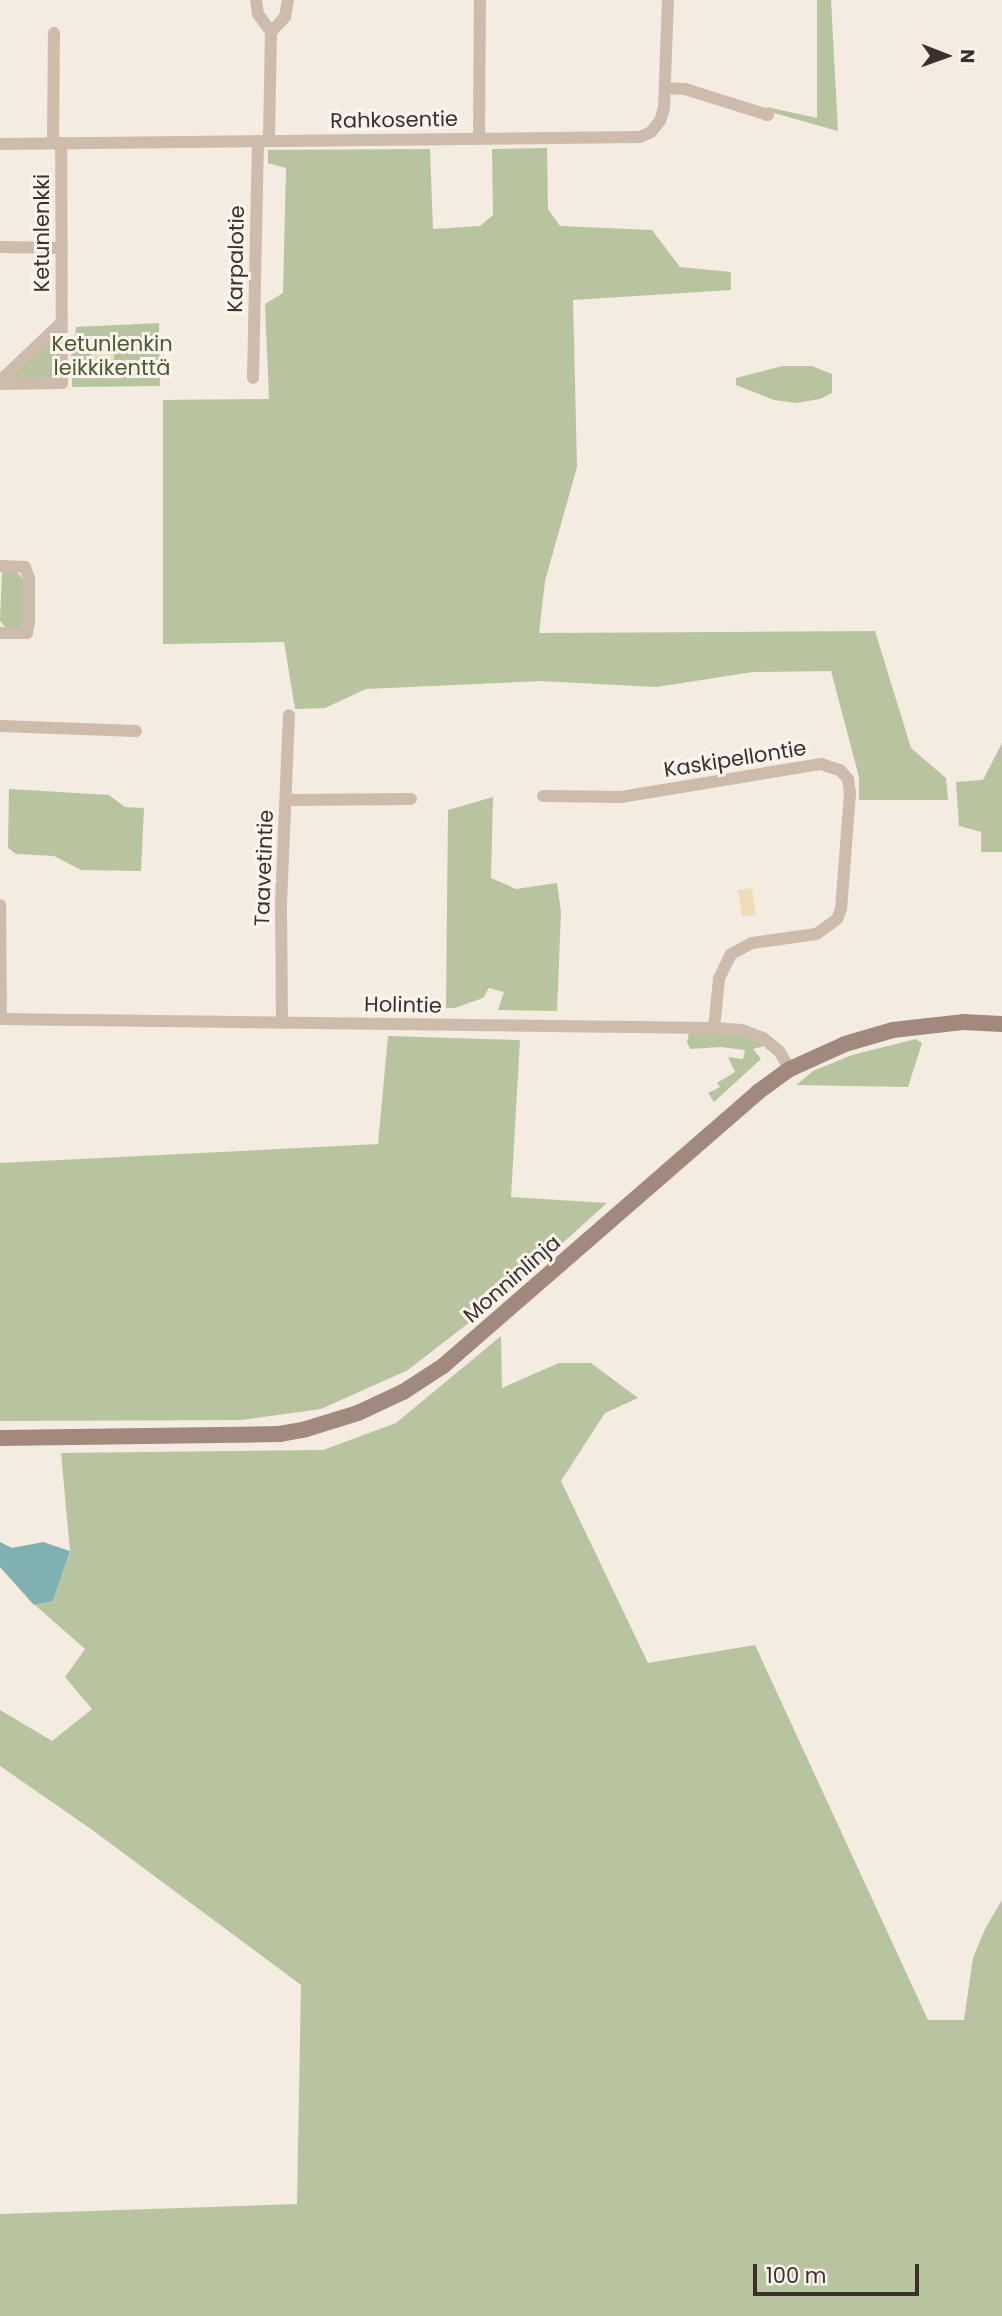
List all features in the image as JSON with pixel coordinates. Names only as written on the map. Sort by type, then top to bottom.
[{"type":"street","points":[[256,0],[258,14],[271,32],[285,17],[288,0]]},
{"type":"street","points":[[479,138],[480,0]]},
{"type":"street","name":"Rahkosentie","points":[[0,144],[640,137],[650,132],[660,121],[665,88],[668,0]]},
{"type":"street","name":"Karpalotie","points":[[253,378],[263,141],[271,32]]},
{"type":"street","name":"Ketunlenkki","points":[[0,383],[62,383],[62,248],[54,33]]},
{"type":"street","points":[[665,88],[685,89],[768,115]]},
{"type":"street","points":[[0,247],[62,248]]},
{"type":"street","name":"Ketunlenkki","points":[[0,383],[61,323]]},
{"type":"street","points":[[0,566],[25,567],[29,578],[29,622],[27,633],[0,633]]},
{"type":"street","name":"Taavetintie","points":[[282,1023],[281,904],[289,715]]},
{"type":"street","points":[[0,726],[136,731]]},
{"type":"street","name":"Kaskipellontie","points":[[543,796],[621,797],[821,764],[840,769],[848,779],[848,819],[841,909],[837,919],[816,933],[751,943],[731,954],[719,979],[714,1028]]},
{"type":"street","points":[[286,800],[411,799]]},
{"type":"street","points":[[0,905],[1,1019]]},
{"type":"street","name":"Holintie","points":[[1,1019],[714,1028],[742,1030],[763,1038],[779,1051],[790,1069]]},
{"type":"street","name":"Monninlinja","points":[[0,1438],[279,1434],[333,1422],[381,1404],[443,1366],[758,1092],[790,1069],[845,1044],[893,1030],[963,1021],[1002,1024]]},
{"type":"green space","points":[[817,0],[831,0],[838,131],[767,111],[767,107],[817,118]]},
{"type":"green space","points":[[547,148],[548,209],[560,226],[652,230],[680,267],[731,272],[731,290],[573,300],[577,467],[545,581],[539,633],[875,631],[911,748],[946,778],[948,800],[859,800],[859,777],[831,671],[753,672],[656,687],[540,681],[366,689],[325,708],[295,709],[284,642],[163,644],[163,400],[269,399],[265,304],[283,293],[286,168],[268,163],[268,150],[430,149],[433,229],[480,226],[493,215],[492,149]]},
{"type":"green space","name":"Ketunlenkin leikkikenttä","points":[[159,323],[160,386],[72,387],[71,339],[75,338],[76,327]]},
{"type":"green space","points":[[54,335],[57,375],[51,379],[13,380],[9,376]]},
{"type":"green space","points":[[783,366],[812,366],[832,374],[832,393],[820,399],[796,403],[774,400],[736,385],[736,378]]},
{"type":"green space","points":[[2,572],[17,572],[24,580],[24,623],[20,628],[6,628],[0,621]]},
{"type":"green space","points":[[1002,743],[1002,852],[981,852],[981,832],[959,826],[956,782],[983,780]]},
{"type":"green space","points":[[9,789],[109,795],[125,807],[144,808],[141,871],[81,870],[54,856],[16,854],[8,848]]},
{"type":"green space","points":[[493,797],[491,878],[516,889],[557,883],[561,912],[557,1011],[498,1010],[504,992],[489,988],[483,998],[455,1008],[446,1008],[448,810]]},
{"type":"green space","points":[[689,1033],[733,1034],[754,1039],[764,1046],[753,1049],[761,1059],[714,1102],[708,1093],[720,1087],[717,1083],[735,1072],[728,1057],[743,1059],[745,1050],[721,1047],[690,1049],[687,1042]]},
{"type":"green space","points":[[388,1036],[520,1040],[511,1197],[607,1203],[506,1294],[408,1370],[321,1409],[241,1420],[0,1421],[0,1163],[378,1144]]},
{"type":"green space","points":[[916,1039],[922,1043],[908,1087],[796,1085],[813,1071],[852,1055]]},
{"type":"green space","points":[[501,1336],[502,1388],[559,1363],[591,1363],[638,1398],[605,1413],[561,1481],[648,1663],[755,1645],[928,2020],[964,2020],[973,1958],[985,1929],[1002,1900],[1002,2316],[0,2316],[0,2214],[297,2204],[301,1985],[91,1829],[0,1766],[0,1710],[52,1741],[92,1709],[65,1677],[85,1649],[35,1605],[53,1601],[70,1551],[61,1453],[323,1450],[396,1423]]},
{"type":"sand","points":[[101,336],[114,344],[114,371],[91,370],[90,340]]},
{"type":"sand","points":[[752,888],[756,915],[742,917],[738,890]]},
{"type":"water","points":[[0,1542],[12,1548],[43,1542],[70,1551],[53,1601],[34,1605],[0,1567]]}]
